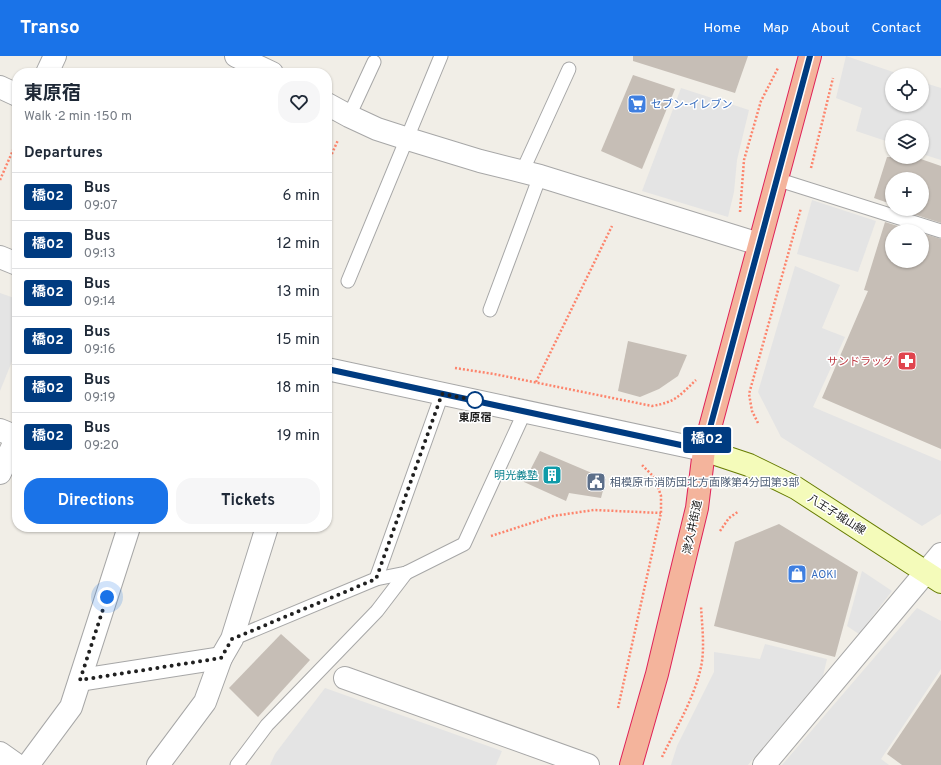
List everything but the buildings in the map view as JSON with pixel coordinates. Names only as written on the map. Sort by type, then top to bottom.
[{"type":"highway","name":"津久井街道","points":[[631,765],[657,674],[680,582],[697,508],[704,450],[810,56]]},
{"type":"main road","name":"八王子城山線","points":[[704,450],[749,465],[796,488],[933,577]]},
{"type":"street","points":[[49,68],[55,56]]},
{"type":"street","points":[[236,56],[267,68]]},
{"type":"street","points":[[0,87],[12,93]]},
{"type":"street","points":[[332,107],[377,129],[408,139],[480,161],[531,174],[759,244]]},
{"type":"street","points":[[0,257],[12,262]]},
{"type":"street","points":[[332,370],[704,450]]},
{"type":"street","points":[[0,430],[12,435]]},
{"type":"street","points":[[0,473],[12,448]]},
{"type":"street","points":[[28,765],[71,707],[127,532]]},
{"type":"street","points":[[158,765],[205,702],[221,658],[232,639],[265,532]]},
{"type":"street","points":[[764,765],[933,577],[941,554]]},
{"type":"street","points":[[80,680],[221,658]]},
{"type":"street","points":[[345,678],[588,765]]},
{"type":"street","points":[[0,753],[17,765]]},
{"type":"lane","points":[[348,281],[408,139],[441,56]]},
{"type":"lane","points":[[349,116],[374,62]]},
{"type":"lane","points":[[490,310],[531,174],[569,69]]},
{"type":"lane","points":[[776,179],[941,231]]},
{"type":"lane","points":[[376,579],[442,394]]},
{"type":"lane","points":[[232,639],[376,579],[406,573],[464,544],[525,411]]},
{"type":"lane","points":[[237,765],[268,725],[376,611],[406,573]]},
{"type":"path","points":[[739,214],[744,160],[761,101],[781,62]]},
{"type":"path","points":[[758,423],[752,412],[749,394],[797,225],[835,71]]},
{"type":"path","points":[[0,180],[12,152]]},
{"type":"path","points":[[536,382],[624,202]]},
{"type":"path","points":[[448,367],[536,382],[652,406],[666,404],[674,400],[682,393]]},
{"type":"path","points":[[618,712],[661,513],[661,496],[655,478]]},
{"type":"path","points":[[464,544],[554,516],[594,510],[661,513]]},
{"type":"path","points":[[715,537],[729,518],[739,511]]},
{"type":"path","points":[[661,759],[696,685],[701,666],[703,637],[701,599]]},
{"type":"shaded area","points":[[846,56],[885,69],[885,112],[929,112],[929,84],[941,88],[941,160],[929,156],[929,120],[885,120],[885,141],[856,131],[862,108],[836,98]]},
{"type":"shaded area","points":[[681,88],[749,110],[737,160],[734,192],[728,217],[642,191]]},
{"type":"shaded area","points":[[812,200],[876,221],[858,272],[797,254]]},
{"type":"shaded area","points":[[795,266],[840,285],[822,328],[845,337],[813,407],[941,461],[941,514],[922,526],[781,437],[758,392]]},
{"type":"shaded area","points":[[0,293],[12,297],[12,361],[0,391]]},
{"type":"shaded area","points":[[862,571],[892,591],[859,634],[847,626]]},
{"type":"shaded area","points":[[917,608],[941,621],[941,669],[881,759],[889,765],[782,765]]},
{"type":"shaded area","points":[[765,644],[827,659],[823,676],[748,765],[671,765],[677,746],[714,672],[714,652],[760,659]]},
{"type":"shaded area","points":[[325,688],[502,751],[496,765],[270,765],[275,754]]},
{"type":"bus line","name":"橋02","points":[[332,370],[704,450],[810,56]]},
{"type":"place","name":"セブン-イレブン","points":[[637,104]]},
{"type":"place","name":"サンドラッグ","points":[[907,361]]},
{"type":"place","name":"東原宿","points":[[475,400]]},
{"type":"place","name":"明光義塾","points":[[552,475]]},
{"type":"place","name":"相模原市消防団北方面隊第4分団第3部","points":[[596,482]]},
{"type":"place","name":"AOKI","points":[[797,574]]},
{"type":"route","points":[[107,597],[80,680],[221,658],[232,639],[376,579],[442,394],[475,400]]}]
